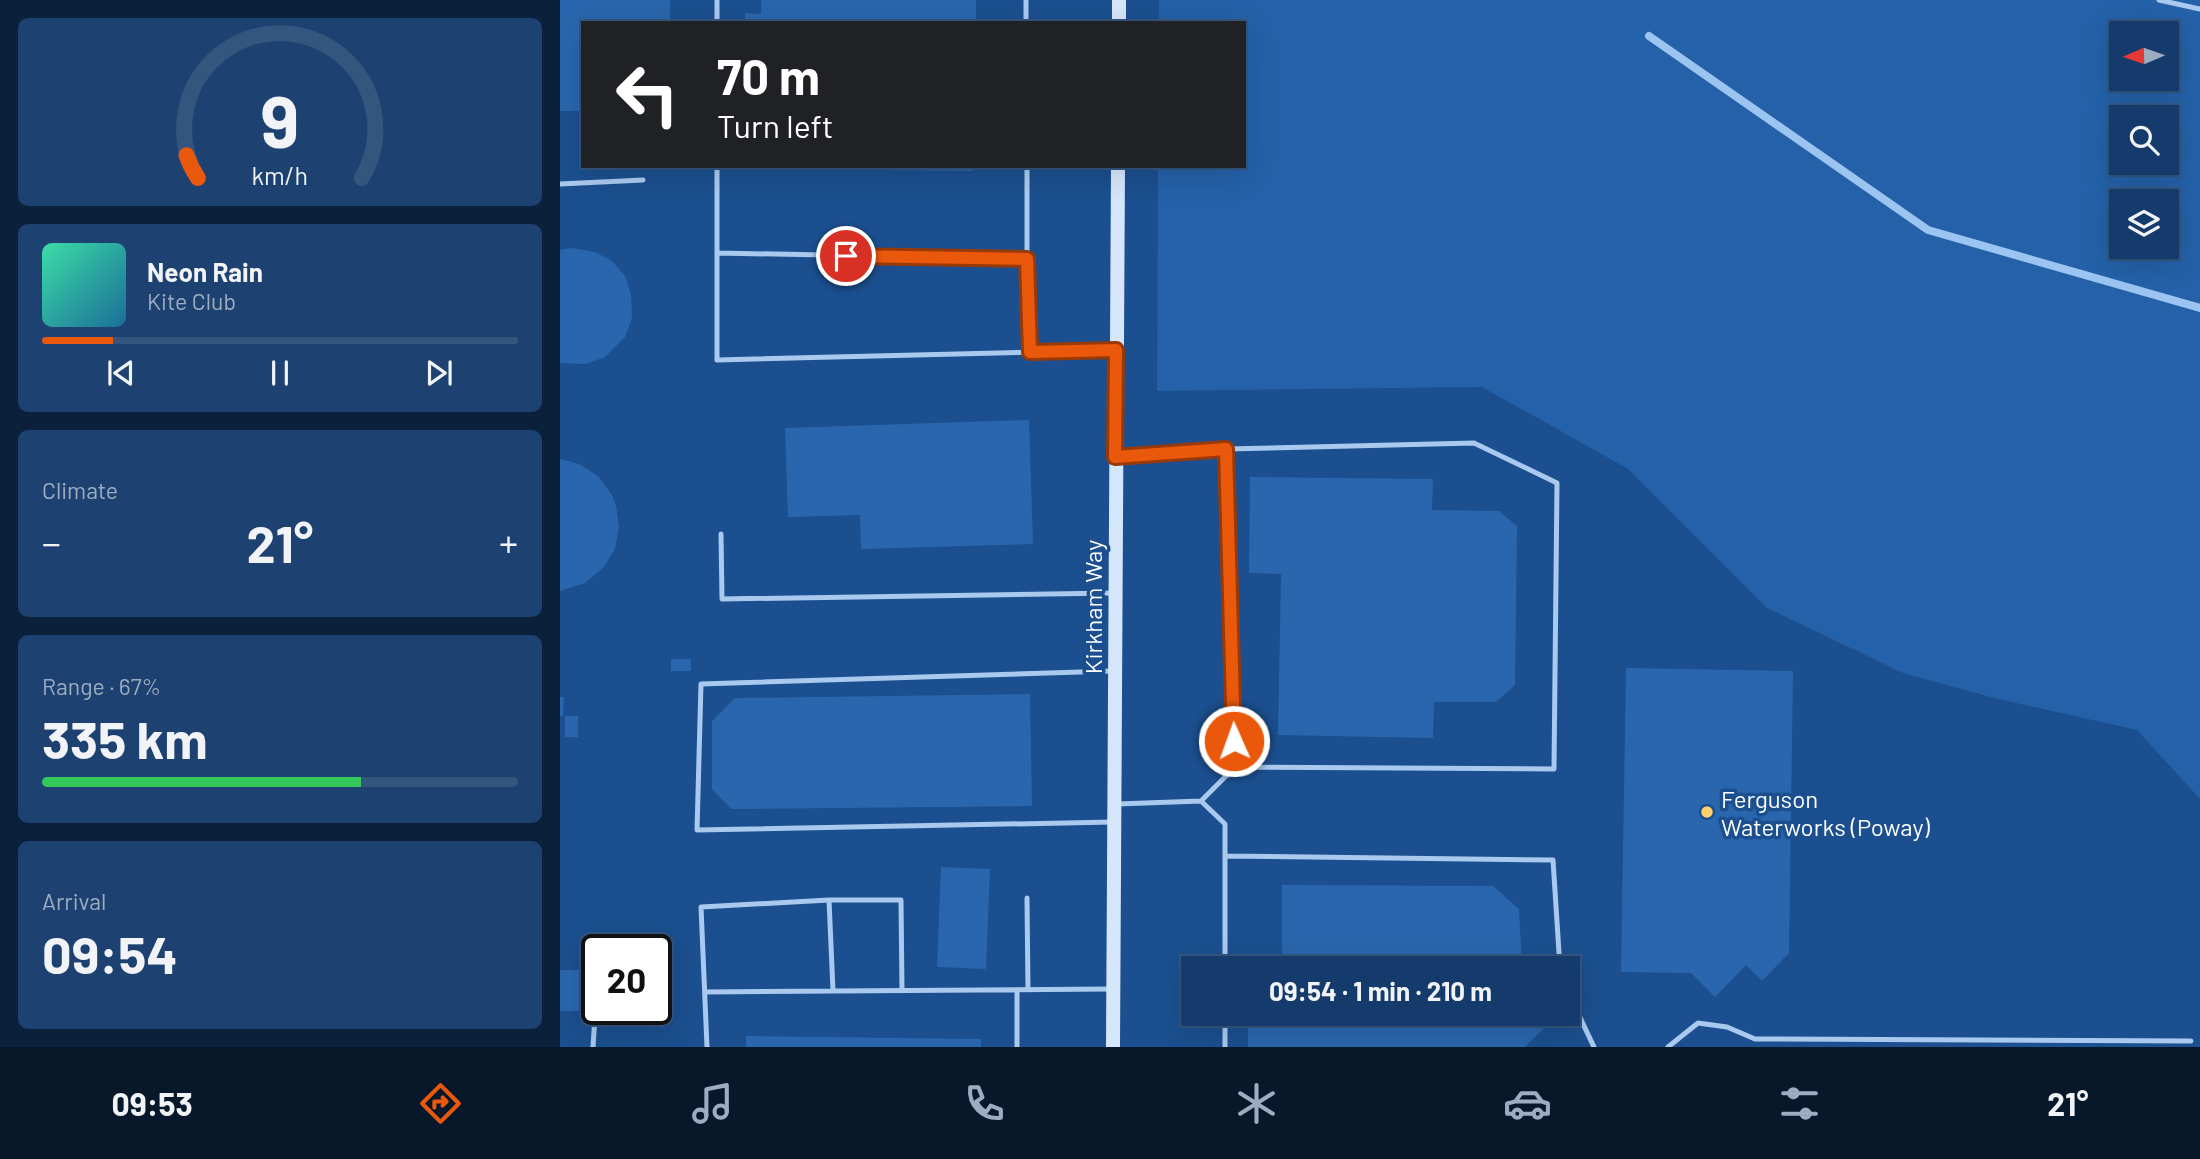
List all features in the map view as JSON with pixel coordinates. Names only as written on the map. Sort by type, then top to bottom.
[{"type":"main road","points":[[1119,0],[1119,21]]},
{"type":"main road","name":"Kirkham Way","points":[[1113,1047],[1118,168]]},
{"type":"lane","points":[[717,0],[717,21]]},
{"type":"lane","points":[[1026,0],[1026,21]]},
{"type":"lane","points":[[2159,0],[2200,9]]},
{"type":"lane","points":[[717,168],[717,360],[1116,350]]},
{"type":"lane","points":[[1027,168],[1030,352]]},
{"type":"lane","points":[[560,184],[643,180]]},
{"type":"lane","points":[[717,253],[1027,259]]},
{"type":"lane","points":[[1114,804],[1201,801],[1235,767],[1555,769],[1557,482],[1474,443],[1226,449],[1115,457]]},
{"type":"lane","points":[[1226,449],[1235,767]]},
{"type":"lane","points":[[721,534],[722,599],[1114,593]]},
{"type":"lane","points":[[1114,671],[701,684],[697,830],[1114,822]]},
{"type":"lane","points":[[1201,801],[1225,824],[1225,956]]},
{"type":"lane","points":[[1225,856],[1553,860],[1559,956]]},
{"type":"lane","points":[[1027,898],[1028,990]]},
{"type":"lane","points":[[829,900],[833,991]]},
{"type":"lane","points":[[707,1047],[701,907],[829,900],[901,900],[902,991]]},
{"type":"lane","points":[[705,992],[1113,989]]},
{"type":"lane","points":[[1017,990],[1017,1047]]},
{"type":"lane","points":[[1580,1017],[1594,1047]]},
{"type":"lane","points":[[1668,1047],[1698,1023],[1727,1027],[1755,1039],[2191,1041]]},
{"type":"lane","points":[[593,1047],[594,1025]]},
{"type":"lane","points":[[1225,1026],[1225,1047]]},
{"type":"shaded area","points":[[1159,0],[2200,0],[2200,799],[2137,730],[1998,699],[1903,673],[1767,608],[1628,469],[1482,387],[1157,391],[1158,168],[1246,168],[1246,21],[1159,21]]},
{"type":"building","points":[[560,0],[670,0],[670,21],[581,21],[581,111],[560,111]]},
{"type":"building","points":[[761,0],[976,0],[976,21],[745,21],[745,13],[761,14]]},
{"type":"building","points":[[673,168],[692,168],[692,170]]},
{"type":"building","points":[[797,168],[974,168],[973,171]]},
{"type":"building","points":[[572,248],[595,252],[612,261],[625,276],[631,294],[632,318],[625,337],[605,357],[586,364],[560,363],[560,250]]},
{"type":"building","points":[[1029,420],[1033,544],[861,549],[860,515],[788,517],[785,428]]},
{"type":"building","points":[[560,459],[579,464],[598,476],[612,495],[619,527],[615,549],[603,568],[585,583],[560,591]]},
{"type":"building","points":[[1250,477],[1433,479],[1432,510],[1499,511],[1517,526],[1515,685],[1496,702],[1434,702],[1433,738],[1278,735],[1281,574],[1249,573]]},
{"type":"building","points":[[671,659],[691,659],[691,671],[671,671]]},
{"type":"building","name":"Ferguson Waterworks (Poway)","points":[[1626,668],[1793,671],[1789,953],[1762,981],[1746,965],[1715,997],[1691,973],[1621,972]]},
{"type":"building","points":[[1030,694],[1032,806],[731,809],[712,789],[712,721],[735,698]]},
{"type":"building","points":[[560,697],[564,697],[563,716],[560,716]]},
{"type":"building","points":[[565,716],[578,716],[578,737],[565,737]]},
{"type":"building","points":[[941,867],[990,869],[986,969],[937,967]]},
{"type":"building","points":[[1282,885],[1493,886],[1519,909],[1521,956],[1282,956]]},
{"type":"building","points":[[560,970],[581,970],[581,1011],[560,1011]]},
{"type":"building","points":[[1248,1026],[1546,1026],[1525,1047],[1248,1047]]},
{"type":"building","points":[[746,1036],[981,1039],[981,1047],[746,1047]]},
{"type":"waterway","points":[[1649,36],[1928,230],[2200,308]]},
{"type":"place","name":"Ferguson Waterworks (Poway)","points":[[1707,812]]},
{"type":"route","points":[[846,256],[1027,259],[1030,352],[1116,350],[1115,457],[1226,449],[1234,741]]}]
